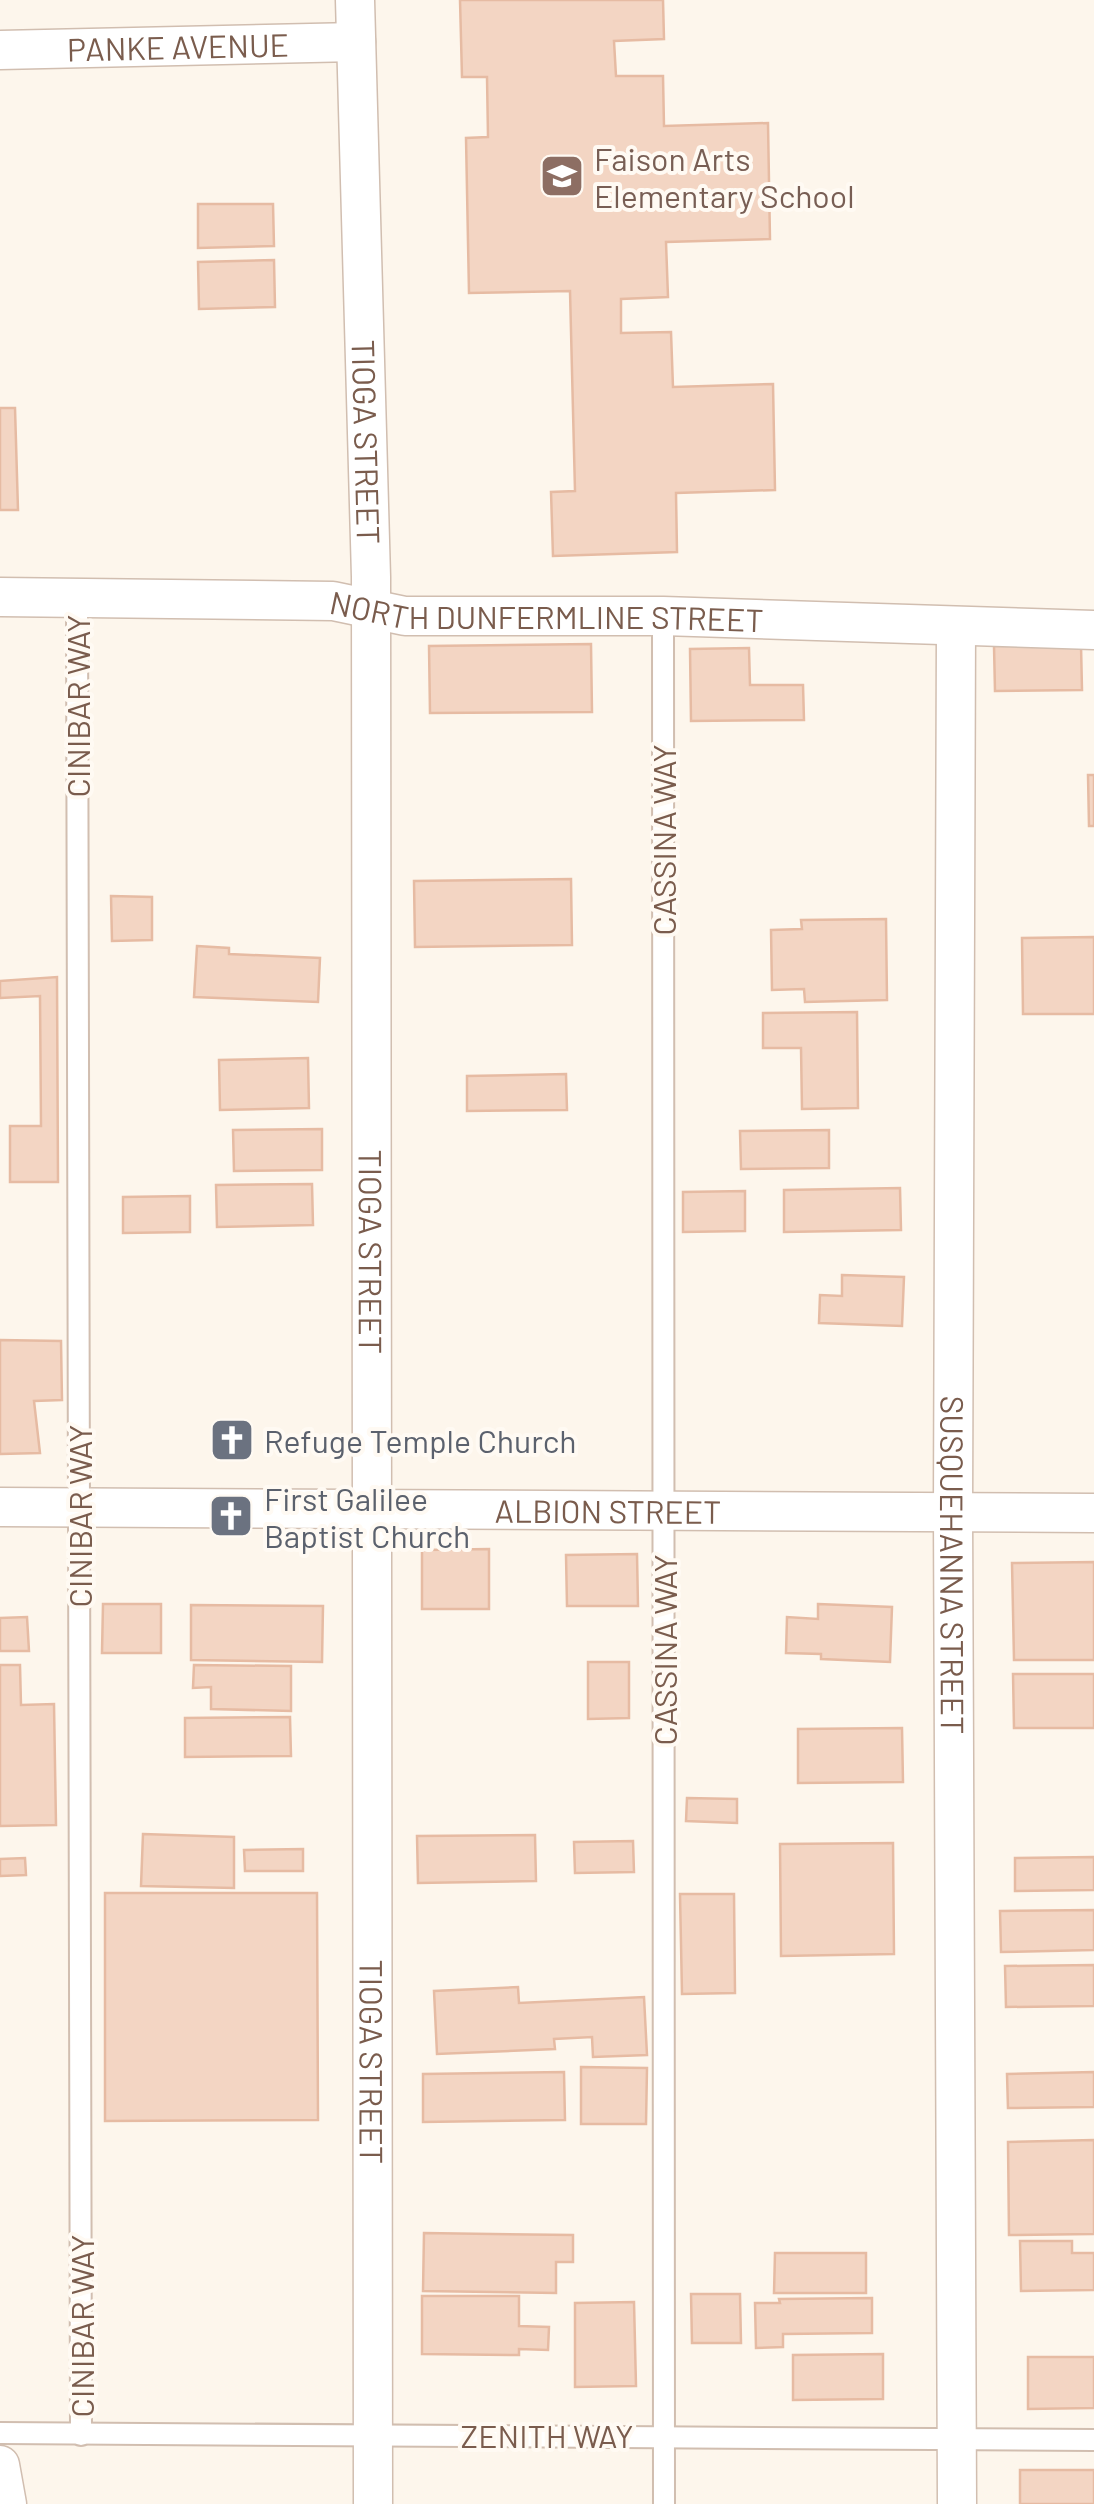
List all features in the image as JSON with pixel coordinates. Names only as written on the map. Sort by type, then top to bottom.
[{"type":"street","name":"TIOGA STREET","points":[[356,0],[371,608],[373,2504]]},
{"type":"street","name":"PANKE AVENUE","points":[[0,50],[356,42]]},
{"type":"street","name":"NORTH DUNFERMLINE STREET","points":[[0,597],[333,601],[405,616],[663,616],[1094,630]]},
{"type":"street","name":"SUSQUEHANNA STREET","points":[[956,627],[953,1512],[957,2504]]},
{"type":"street","name":"ALBION STREET","points":[[0,1507],[1094,1513]]},
{"type":"street","points":[[0,2464],[7,2504]]},
{"type":"lane","name":"CINIBAR WAY","points":[[77,597],[81,2435]]},
{"type":"lane","name":"CASSINA WAY","points":[[663,616],[664,2504]]},
{"type":"lane","name":"ZENITH WAY","points":[[0,2433],[1094,2440]]},
{"type":"building","points":[[460,0],[663,0],[664,39],[614,41],[616,76],[663,76],[664,126],[768,123],[770,239],[666,242],[668,297],[621,299],[621,333],[671,332],[673,387],[773,384],[775,490],[676,493],[677,552],[553,556],[551,492],[575,491],[570,291],[469,293],[466,138],[488,137],[487,77],[462,77]]},
{"type":"building","points":[[198,204],[273,204],[274,246],[198,248]]},
{"type":"building","points":[[274,260],[275,307],[199,309],[198,262]]},
{"type":"building","points":[[0,408],[15,408],[18,510],[0,510]]},
{"type":"building","points":[[591,644],[592,712],[430,713],[429,646]]},
{"type":"building","points":[[1081,645],[1082,690],[995,691],[994,646]]},
{"type":"building","points":[[749,648],[750,685],[803,685],[804,720],[691,721],[690,649]]},
{"type":"building","points":[[1088,775],[1094,775],[1094,826],[1089,826]]},
{"type":"building","points":[[571,879],[572,945],[415,947],[414,881]]},
{"type":"building","points":[[111,896],[152,897],[152,940],[112,941]]},
{"type":"building","points":[[886,919],[887,1000],[805,1002],[804,989],[772,990],[771,930],[802,929],[801,920]]},
{"type":"building","points":[[1094,937],[1094,1014],[1023,1014],[1022,938]]},
{"type":"building","points":[[197,946],[229,948],[229,954],[320,958],[318,1002],[194,997]]},
{"type":"building","points":[[57,977],[58,1182],[10,1182],[10,1126],[41,1126],[40,996],[0,998],[0,981]]},
{"type":"building","points":[[857,1012],[858,1108],[802,1109],[801,1048],[763,1048],[763,1013]]},
{"type":"building","points":[[308,1058],[309,1108],[220,1110],[219,1060]]},
{"type":"building","points":[[566,1074],[567,1110],[467,1111],[467,1076]]},
{"type":"building","points":[[322,1129],[322,1170],[234,1171],[233,1130]]},
{"type":"building","points":[[829,1130],[829,1168],[741,1169],[740,1131]]},
{"type":"building","points":[[312,1184],[313,1225],[217,1227],[216,1185]]},
{"type":"building","points":[[900,1188],[901,1230],[784,1232],[784,1190]]},
{"type":"building","points":[[745,1191],[745,1231],[683,1232],[683,1192]]},
{"type":"building","points":[[190,1196],[190,1232],[123,1233],[123,1197]]},
{"type":"building","points":[[842,1275],[904,1277],[902,1326],[819,1323],[820,1295],[842,1296]]},
{"type":"building","points":[[0,1340],[61,1341],[62,1400],[34,1401],[40,1453],[0,1454]]},
{"type":"building","points":[[489,1549],[489,1609],[422,1609],[422,1550]]},
{"type":"building","points":[[637,1554],[638,1606],[567,1606],[566,1555]]},
{"type":"building","points":[[1094,1562],[1094,1660],[1014,1660],[1012,1563]]},
{"type":"building","points":[[103,1604],[161,1604],[161,1653],[102,1653]]},
{"type":"building","points":[[818,1604],[892,1607],[890,1662],[786,1653],[787,1617],[818,1619]]},
{"type":"building","points":[[191,1605],[323,1606],[322,1662],[191,1660]]},
{"type":"building","points":[[27,1617],[29,1651],[0,1651],[0,1618]]},
{"type":"building","points":[[588,1662],[629,1662],[629,1718],[588,1719]]},
{"type":"building","points":[[0,1665],[20,1665],[21,1705],[54,1704],[56,1825],[0,1826]]},
{"type":"building","points":[[194,1665],[291,1666],[291,1711],[211,1709],[211,1687],[193,1688]]},
{"type":"building","points":[[1013,1674],[1094,1674],[1094,1728],[1014,1728]]},
{"type":"building","points":[[290,1717],[291,1756],[185,1757],[185,1718]]},
{"type":"building","points":[[902,1728],[903,1782],[798,1783],[798,1729]]},
{"type":"building","points":[[687,1798],[737,1799],[737,1823],[686,1821]]},
{"type":"building","points":[[143,1834],[234,1837],[234,1888],[141,1886]]},
{"type":"building","points":[[535,1835],[536,1881],[418,1883],[417,1836]]},
{"type":"building","points":[[633,1841],[634,1872],[575,1873],[574,1842]]},
{"type":"building","points":[[893,1843],[894,1954],[781,1956],[780,1844]]},
{"type":"building","points":[[303,1849],[303,1871],[245,1871],[244,1850]]},
{"type":"building","points":[[1094,1857],[1094,1890],[1015,1891],[1015,1858]]},
{"type":"building","points":[[25,1858],[26,1875],[0,1876],[0,1859]]},
{"type":"building","points":[[105,1893],[317,1893],[318,2120],[105,2121]]},
{"type":"building","points":[[680,1894],[734,1894],[735,1993],[682,1994]]},
{"type":"building","points":[[1094,1910],[1094,1950],[1001,1952],[1000,1911]]},
{"type":"building","points":[[1094,1965],[1094,2006],[1006,2007],[1005,1966]]},
{"type":"building","points":[[518,1987],[519,2003],[644,1997],[647,2055],[593,2057],[592,2037],[554,2039],[555,2049],[437,2054],[434,1991]]},
{"type":"building","points":[[581,2067],[647,2068],[646,2124],[581,2124]]},
{"type":"building","points":[[564,2072],[565,2120],[423,2122],[423,2074]]},
{"type":"building","points":[[1094,2072],[1094,2107],[1008,2108],[1007,2074]]},
{"type":"building","points":[[1094,2140],[1094,2234],[1009,2235],[1008,2142]]},
{"type":"building","points":[[424,2233],[573,2235],[573,2262],[556,2262],[556,2293],[423,2291]]},
{"type":"building","points":[[1020,2241],[1072,2241],[1072,2253],[1094,2253],[1094,2290],[1021,2291]]},
{"type":"building","points":[[775,2253],[866,2253],[866,2293],[774,2293]]},
{"type":"building","points":[[691,2294],[740,2294],[741,2343],[692,2343]]},
{"type":"building","points":[[422,2296],[519,2296],[519,2326],[549,2327],[548,2350],[519,2349],[519,2355],[422,2354]]},
{"type":"building","points":[[872,2298],[872,2333],[783,2334],[783,2347],[756,2348],[755,2303]]},
{"type":"building","points":[[634,2302],[636,2386],[575,2387],[575,2303]]},
{"type":"building","points":[[883,2354],[883,2399],[793,2400],[793,2355]]},
{"type":"building","points":[[1028,2357],[1094,2357],[1094,2408],[1028,2409]]},
{"type":"building","points":[[1020,2470],[1094,2470],[1094,2504],[1020,2504]]},
{"type":"place","name":"Faison Arts Elementary School","points":[[562,176]]},
{"type":"place","name":"Refuge Temple Church","points":[[232,1440]]},
{"type":"place","name":"First Galilee Baptist Church","points":[[231,1516]]}]
